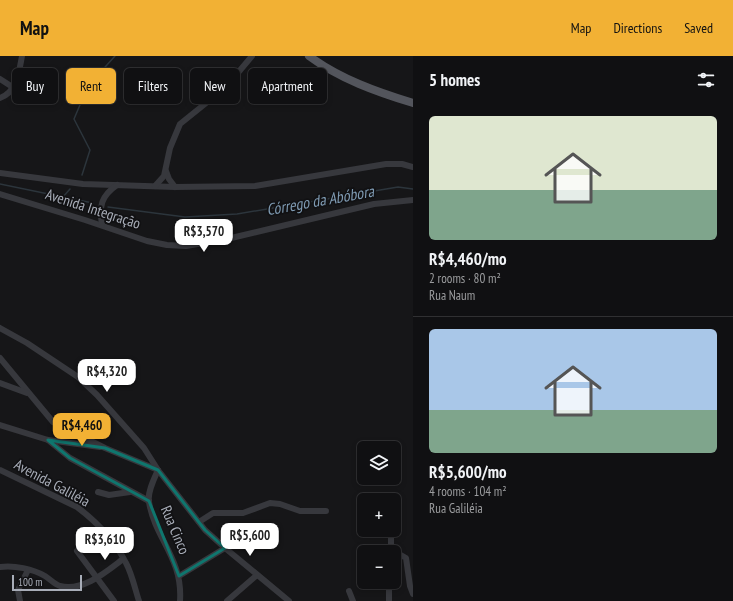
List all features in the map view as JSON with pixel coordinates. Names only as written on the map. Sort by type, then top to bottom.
[{"type":"main road","points":[[309,56],[342,76],[366,87],[413,103]]},
{"type":"street","points":[[19,68],[22,56]]},
{"type":"street","points":[[154,186],[164,176],[170,148],[180,124],[226,87],[252,56]]},
{"type":"street","points":[[0,79],[12,87]]},
{"type":"street","points":[[0,98],[7,95],[12,90]]},
{"type":"street","name":"Avenida Integração","points":[[0,173],[61,182],[117,185],[175,187],[255,186],[386,164],[402,164],[413,167]]},
{"type":"street","points":[[166,171],[169,180],[175,187]]},
{"type":"street","points":[[102,225],[100,208],[101,202],[109,190],[117,185]]},
{"type":"street","name":"Avenida Integração","points":[[0,194],[157,243],[193,246],[374,204],[413,200]]},
{"type":"street","points":[[0,328],[27,343],[78,377],[124,424],[199,522],[225,548],[289,601]]},
{"type":"street","points":[[0,358],[28,394],[53,422],[105,448],[158,470]]},
{"type":"street","points":[[0,383],[28,394]]},
{"type":"street","points":[[0,425],[48,440],[105,448]]},
{"type":"street","points":[[48,440],[70,458],[148,501]]},
{"type":"street","name":"Avenida Galiléia","points":[[0,470],[77,507],[101,528],[123,559],[140,601]]},
{"type":"street","name":"Rua Cinco","points":[[158,470],[148,501],[155,521],[173,558],[179,576],[181,600]]},
{"type":"street","points":[[98,492],[109,495],[130,492]]},
{"type":"street","points":[[199,522],[213,513],[243,513],[270,503],[280,504],[300,511],[326,511]]},
{"type":"street","points":[[179,576],[225,548]]},
{"type":"street","points":[[77,551],[114,601]]},
{"type":"street","points":[[401,555],[406,558],[409,568],[410,586],[413,594]]},
{"type":"street","points":[[0,566],[28,570],[45,576],[61,586],[80,584],[97,578],[123,559]]},
{"type":"street","points":[[20,601],[18,590],[28,570]]},
{"type":"street","points":[[227,601],[257,575]]},
{"type":"street","points":[[388,601],[389,589]]},
{"type":"street","points":[[349,591],[353,601]]},
{"type":"highlighted area","points":[[48,440],[105,448],[158,470],[205,530],[225,548],[179,576],[149,501],[70,458]]},
{"type":"waterway","points":[[82,175],[90,150],[74,119],[88,86],[115,56]]},
{"type":"waterway","points":[[0,184],[63,197],[70,189]]},
{"type":"waterway","name":"Córrego da Abóbora","points":[[108,207],[185,217],[237,214],[398,187],[413,189]]},
{"type":"waterway","name":"Córrego da Abóbora","points":[[63,197],[93,203]]}]
